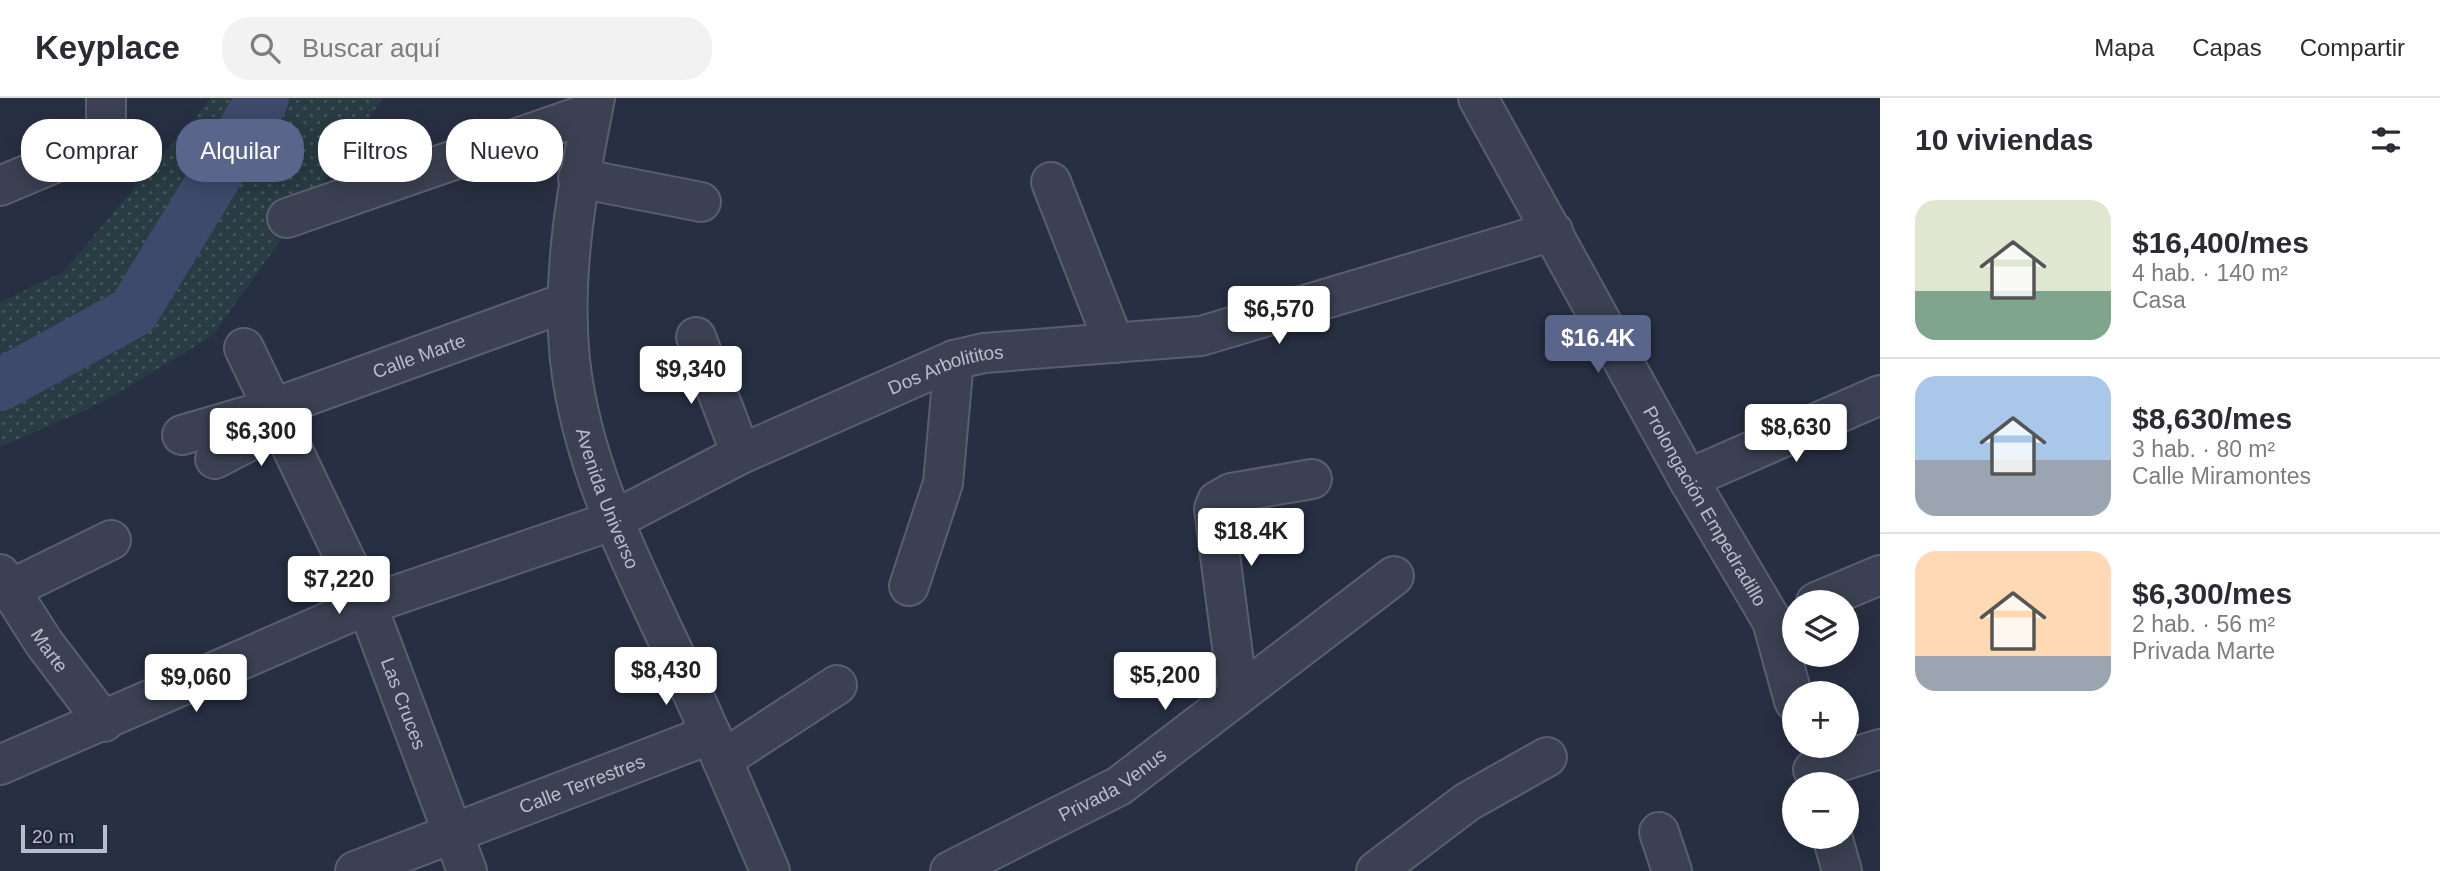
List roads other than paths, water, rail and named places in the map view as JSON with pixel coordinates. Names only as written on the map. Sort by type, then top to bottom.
[{"type":"street","points":[[0,186],[62,160],[106,130],[106,98]]},
{"type":"street","name":"Prolongación Empedradillo","points":[[1478,98],[1688,479],[1782,615]]},
{"type":"street","points":[[287,218],[594,105]]},
{"type":"street","name":"Avenida Universo","points":[[594,105],[578,178],[567,302],[570,360],[579,416],[612,521],[717,747],[770,871]]},
{"type":"street","points":[[578,178],[701,202]]},
{"type":"street","points":[[1051,182],[1114,343]]},
{"type":"street","name":"Dos Arbolititos","points":[[0,765],[104,722],[367,605],[612,521],[741,454],[954,360],[984,353],[1201,336],[1236,328],[1553,231]]},
{"type":"street","name":"Calle Marte","points":[[276,417],[567,302]]},
{"type":"street","points":[[696,337],[741,454]]},
{"type":"street","name":"Las Cruces","points":[[243,348],[367,605],[467,871]]},
{"type":"street","points":[[909,586],[943,483],[954,360]]},
{"type":"street","points":[[1688,479],[1880,395]]},
{"type":"street","points":[[182,435],[276,417]]},
{"type":"street","points":[[215,459],[276,417]]},
{"type":"street","points":[[1238,693],[1214,509],[1217,501],[1231,493],[1312,479]]},
{"type":"street","points":[[5,582],[111,540]]},
{"type":"street","points":[[1844,590],[1880,575]]},
{"type":"street","name":"Privada Venus","points":[[950,871],[1119,786],[1394,576]]},
{"type":"street","name":"Marte","points":[[5,582],[44,643],[104,722]]},
{"type":"street","name":"Calle Terrestres","points":[[355,871],[452,831],[717,747],[837,685]]},
{"type":"street","points":[[1812,767],[1880,749]]},
{"type":"street","points":[[1376,871],[1467,802],[1547,757]]},
{"type":"street","points":[[1659,832],[1672,871]]},
{"type":"street","points":[[1836,849],[1842,871]]},
{"type":"waterway","points":[[0,385],[133,312],[263,98]]}]
